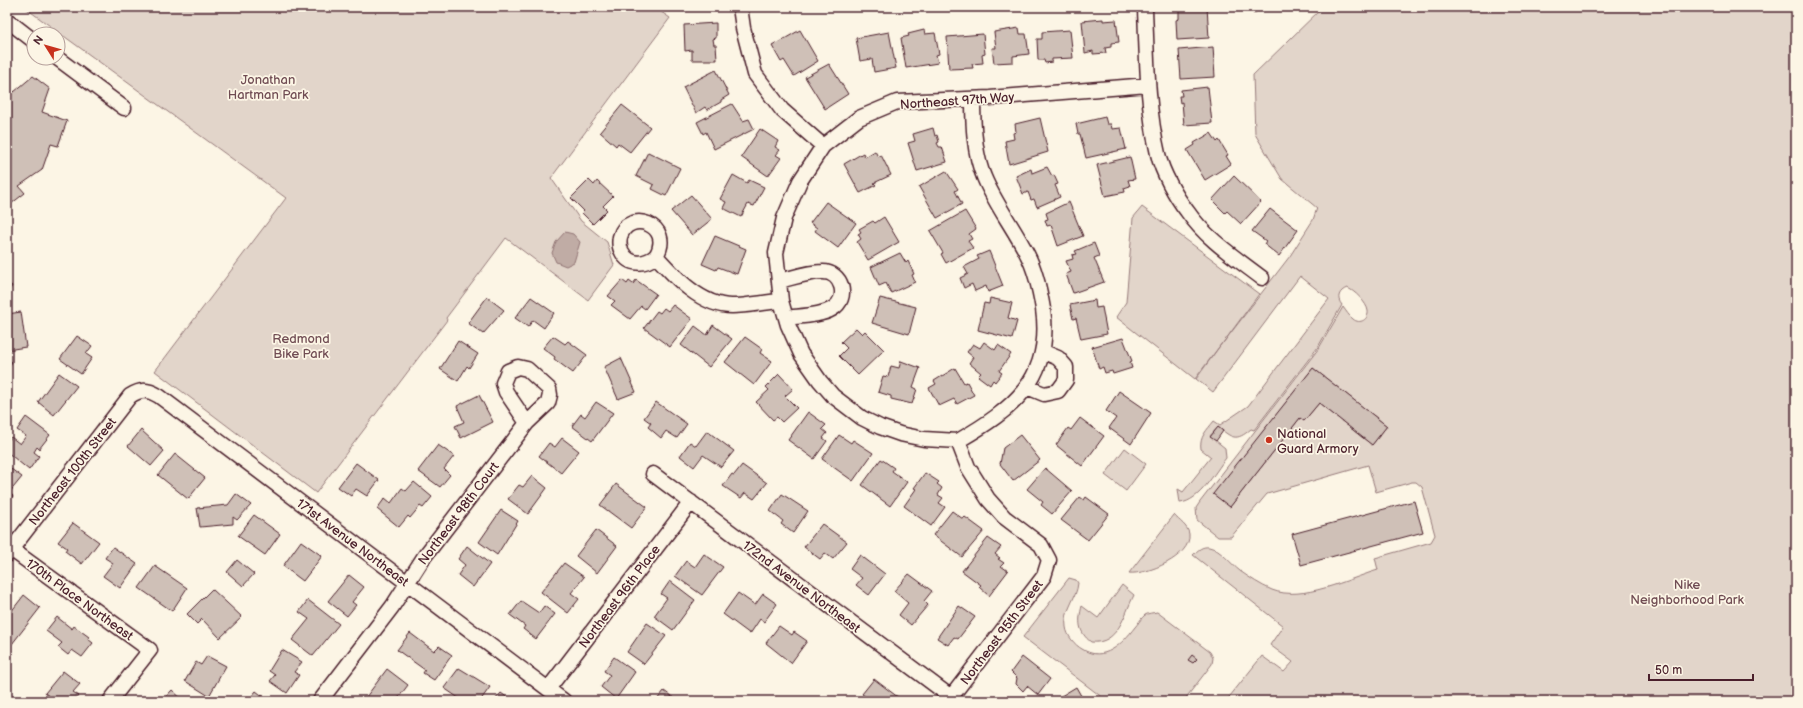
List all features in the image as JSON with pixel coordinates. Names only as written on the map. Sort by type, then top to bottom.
[{"type":"street","points":[[740,7],[743,28],[755,74],[782,110],[824,146]]},
{"type":"street","points":[[1145,9],[1148,84],[1158,155],[1187,212],[1206,233],[1262,278]]},
{"type":"street","points":[[7,20],[26,35]]},
{"type":"street","points":[[66,65],[124,108]]},
{"type":"street","name":"Northeast 97th Way","points":[[958,441],[924,439],[880,428],[845,407],[820,382],[801,354],[786,318],[781,301],[776,253],[784,218],[800,181],[824,146],[860,118],[897,102],[973,99],[1148,84]]},
{"type":"street","points":[[958,441],[1002,413],[1027,387],[1038,370],[1044,352],[1045,324],[1040,289],[1027,254],[983,176],[976,148],[973,99]]},
{"type":"street","points":[[656,256],[691,290],[712,301],[730,306],[781,301]]},
{"type":"street","points":[[779,281],[826,272],[836,277],[842,287],[839,303],[831,310],[786,318]]},
{"type":"street","points":[[1027,387],[1044,394],[1058,391],[1066,380],[1066,367],[1058,358],[1044,352]]},
{"type":"street","name":"Northeast 100th Street","points":[[9,552],[130,396],[139,390]]},
{"type":"street","name":"171st Avenue Northeast","points":[[139,390],[148,391],[158,396],[564,701]]},
{"type":"street","name":"Northeast 98th Court","points":[[320,701],[392,607],[406,582],[527,423]]},
{"type":"street","name":"Northeast 95th Street","points":[[950,699],[1044,576],[1049,560],[1041,546],[1004,517],[988,499],[968,467],[958,441]]},
{"type":"street","name":"172nd Avenue Northeast","points":[[653,474],[950,699]]},
{"type":"street","name":"Northeast 96th Place","points":[[548,689],[691,502]]},
{"type":"street","name":"170th Place Northeast","points":[[9,552],[150,650],[110,701]]},
{"type":"green space","points":[[24,7],[654,7],[670,18],[551,178],[581,221],[607,242],[614,265],[588,300],[506,238],[446,318],[447,320],[316,493],[155,371],[286,198],[66,38],[66,26],[50,26]]},
{"type":"green space","name":"Nike Neighborhood Park","points":[[1323,7],[1796,7],[1796,701],[1226,701],[1262,656],[1284,672],[1293,662],[1270,645],[1283,626],[1193,555],[1198,550],[1207,547],[1213,548],[1240,571],[1263,586],[1284,593],[1297,593],[1325,588],[1378,570],[1375,558],[1431,542],[1435,535],[1422,487],[1416,482],[1412,482],[1376,492],[1368,465],[1267,494],[1231,537],[1218,537],[1197,520],[1196,508],[1200,502],[1319,348],[1343,307],[1356,321],[1366,319],[1368,311],[1363,301],[1353,291],[1347,288],[1339,295],[1339,300],[1342,305],[1318,347],[1254,430],[1251,429],[1241,436],[1234,437],[1218,427],[1210,436],[1225,448],[1226,458],[1200,492],[1187,501],[1180,503],[1178,489],[1183,492],[1211,457],[1201,449],[1202,437],[1206,431],[1214,421],[1220,425],[1248,406],[1329,299],[1300,276],[1213,392],[1196,379],[1222,343],[1195,379],[1116,317],[1126,302],[1133,218],[1142,207],[1259,294],[1223,343],[1290,256],[1313,220],[1317,208],[1282,179],[1255,134],[1253,75]],"holes":[[[1313,368],[1387,426],[1372,445],[1319,403],[1304,421],[1300,418],[1230,507],[1214,494]]]},
{"type":"green space","points":[[1125,448],[1146,464],[1126,491],[1105,475]]},
{"type":"green space","points":[[1174,515],[1185,526],[1189,534],[1188,542],[1183,550],[1176,557],[1156,568],[1137,573],[1129,573]]},
{"type":"green space","points":[[1069,578],[1076,580],[1078,583],[1066,616],[1066,627],[1072,640],[1082,649],[1090,653],[1098,654],[1112,650],[1124,640],[1145,615],[1157,612],[1210,652],[1213,658],[1212,664],[1185,699],[1183,698],[1181,701],[1107,701],[1023,637]]},
{"type":"green space","points":[[1122,585],[1134,595],[1119,627],[1108,639],[1100,642],[1091,642],[1081,630],[1080,626],[1082,606],[1098,618]]},
{"type":"shaded area","points":[[565,232],[573,234],[580,242],[574,262],[566,266],[556,262],[552,253],[556,242]]},
{"type":"building","points":[[1207,7],[1209,38],[1177,40],[1176,20],[1179,19],[1179,8]]},
{"type":"building","points":[[1247,7],[1260,7],[1254,14]]},
{"type":"building","points":[[1103,19],[1103,21],[1116,20],[1119,42],[1111,43],[1111,47],[1105,48],[1106,53],[1093,54],[1093,51],[1085,53],[1082,21]]},
{"type":"building","points":[[716,23],[716,38],[713,39],[714,45],[716,45],[717,60],[692,60],[692,50],[685,51],[684,25]]},
{"type":"building","points":[[1019,28],[1020,34],[1026,34],[1029,54],[1013,56],[1013,62],[994,63],[992,48],[996,48],[994,32]]},
{"type":"building","points":[[800,30],[818,61],[794,76],[784,60],[781,62],[772,46]]},
{"type":"building","points":[[924,30],[925,34],[935,33],[939,54],[936,55],[938,63],[906,68],[901,38],[909,36],[908,34]]},
{"type":"building","points":[[1070,30],[1073,58],[1052,59],[1052,62],[1045,63],[1044,60],[1038,60],[1037,39],[1042,39],[1042,32]]},
{"type":"building","points":[[889,32],[896,68],[874,72],[872,59],[860,61],[856,38]]},
{"type":"building","points":[[983,34],[985,54],[982,55],[983,63],[972,64],[973,68],[949,69],[947,37]]},
{"type":"building","points":[[1213,47],[1215,77],[1181,79],[1179,50]]},
{"type":"building","points":[[829,64],[848,94],[825,109],[805,77]]},
{"type":"building","points":[[716,70],[729,95],[721,100],[721,102],[707,110],[705,107],[696,113],[683,87]]},
{"type":"building","points":[[33,76],[50,89],[42,112],[67,121],[58,146],[51,144],[42,170],[19,186],[25,193],[7,207],[7,84],[14,92]]},
{"type":"building","points":[[1208,87],[1212,123],[1184,125],[1182,102],[1180,103],[1179,96],[1182,96],[1181,90]]},
{"type":"building","points":[[732,104],[743,121],[749,119],[754,129],[714,149],[706,132],[703,134],[697,122]]},
{"type":"building","points":[[622,105],[650,127],[630,152],[618,143],[616,146],[600,132]]},
{"type":"building","points":[[1105,117],[1107,124],[1111,124],[1112,129],[1121,128],[1126,149],[1086,158],[1076,124]]},
{"type":"building","points":[[1040,118],[1048,152],[1009,164],[1005,141],[1014,139],[1013,133],[1016,132],[1015,124]]},
{"type":"building","points":[[933,128],[935,136],[937,135],[939,142],[937,143],[939,147],[942,147],[947,162],[917,171],[908,143],[915,141],[913,134]]},
{"type":"building","points":[[760,129],[778,141],[775,147],[780,150],[776,155],[781,158],[768,176],[741,157]]},
{"type":"building","points":[[1211,133],[1217,142],[1219,140],[1228,155],[1226,156],[1231,164],[1205,180],[1187,150],[1195,145],[1194,143]]},
{"type":"building","points":[[875,151],[878,157],[881,155],[891,175],[874,183],[876,185],[860,193],[844,164],[863,153],[865,157]]},
{"type":"building","points":[[648,152],[680,168],[666,196],[652,189],[654,185],[636,176]]},
{"type":"building","points":[[1130,157],[1135,179],[1128,180],[1130,186],[1124,188],[1125,192],[1105,196],[1097,165]]},
{"type":"building","points":[[1047,167],[1052,176],[1054,175],[1058,184],[1055,185],[1060,197],[1037,207],[1034,199],[1031,200],[1028,192],[1023,194],[1016,176],[1031,169],[1032,173]]},
{"type":"building","points":[[946,171],[958,189],[955,191],[962,204],[937,218],[919,187]]},
{"type":"building","points":[[733,175],[747,183],[749,180],[764,187],[754,206],[748,204],[741,217],[723,208],[726,202],[720,199]]},
{"type":"building","points":[[1234,176],[1261,202],[1241,224],[1227,211],[1225,213],[1212,200]]},
{"type":"building","points":[[589,180],[594,185],[597,181],[613,196],[603,206],[607,210],[593,224],[582,213],[584,211],[571,198]]},
{"type":"building","points":[[691,195],[712,219],[692,235],[671,211]]},
{"type":"building","points":[[826,202],[856,223],[838,248],[815,231],[817,228],[810,223]]},
{"type":"building","points":[[1069,202],[1083,236],[1058,246],[1051,225],[1047,226],[1045,220],[1048,219],[1046,213]]},
{"type":"building","points":[[1270,209],[1298,230],[1279,256],[1264,244],[1266,241],[1252,231]]},
{"type":"building","points":[[965,211],[976,229],[969,234],[972,239],[968,241],[973,248],[946,263],[941,254],[943,253],[930,231]]},
{"type":"building","points":[[884,217],[899,242],[868,260],[857,242],[861,239],[858,234],[861,232],[859,229],[873,221],[875,223]]},
{"type":"building","points":[[715,236],[746,249],[737,274],[718,267],[716,270],[702,264]]},
{"type":"building","points":[[1094,243],[1099,256],[1094,258],[1104,282],[1073,293],[1066,274],[1071,272],[1066,261],[1073,259],[1072,255],[1077,254],[1075,251]]},
{"type":"building","points":[[989,251],[1003,286],[988,292],[986,286],[975,291],[972,284],[964,288],[960,278],[968,274],[964,267],[979,259],[977,256]]},
{"type":"building","points":[[900,253],[906,263],[908,261],[914,274],[912,275],[915,282],[891,293],[886,283],[879,286],[871,267]]},
{"type":"building","points":[[622,280],[627,284],[629,281],[633,284],[636,280],[656,294],[645,309],[641,306],[630,319],[611,305],[615,301],[608,296]]},
{"type":"building","points":[[7,282],[12,286],[7,294]]},
{"type":"building","points":[[487,297],[504,310],[483,334],[468,323]]},
{"type":"building","points":[[531,297],[554,313],[544,328],[533,320],[528,327],[515,318]]},
{"type":"building","points":[[880,298],[916,307],[909,334],[872,323]]},
{"type":"building","points":[[990,298],[1012,303],[1008,318],[1017,321],[1012,339],[978,330],[984,303],[989,304]]},
{"type":"building","points":[[1095,300],[1096,308],[1102,307],[1107,334],[1081,339],[1076,318],[1073,319],[1070,305]]},
{"type":"building","points":[[673,305],[692,319],[670,347],[644,328],[657,311],[660,313],[664,308],[668,311]]},
{"type":"building","points":[[21,312],[26,347],[7,350],[7,314]]},
{"type":"building","points":[[713,325],[732,339],[709,367],[681,345],[695,326],[707,335]]},
{"type":"building","points":[[856,328],[862,334],[865,331],[884,350],[858,375],[839,356],[847,348],[841,342]]},
{"type":"building","points":[[77,336],[92,346],[86,354],[92,358],[81,374],[60,359]]},
{"type":"building","points":[[553,336],[565,344],[568,341],[587,355],[573,373],[554,359],[555,357],[543,348]]},
{"type":"building","points":[[745,337],[762,349],[760,353],[772,361],[754,385],[725,362]]},
{"type":"building","points":[[1123,338],[1132,361],[1130,362],[1132,368],[1113,374],[1112,371],[1105,373],[1103,367],[1099,369],[1092,347]]},
{"type":"building","points":[[458,341],[478,354],[469,368],[467,366],[458,381],[440,369]]},
{"type":"building","points":[[984,342],[995,350],[998,345],[1011,354],[999,371],[1002,373],[995,382],[993,380],[990,385],[978,376],[981,373],[969,363],[973,357],[967,352],[973,344],[980,348]]},
{"type":"building","points":[[621,358],[636,392],[618,399],[604,367]]},
{"type":"building","points":[[7,359],[12,362],[7,369]]},
{"type":"building","points":[[901,361],[920,368],[913,387],[917,389],[912,404],[891,399],[891,396],[878,392],[883,376],[888,377],[891,366],[899,368]]},
{"type":"building","points":[[955,368],[964,383],[967,382],[974,395],[957,404],[954,399],[939,406],[929,388],[936,384],[934,381]]},
{"type":"building","name":"National Guard Armory","points":[[1313,368],[1387,426],[1372,445],[1319,403],[1304,421],[1300,418],[1230,507],[1213,494]]},
{"type":"building","points":[[59,373],[77,386],[54,415],[38,402]]},
{"type":"building","points":[[779,374],[793,389],[785,396],[797,408],[782,422],[777,417],[773,420],[756,402],[769,390],[766,387]]},
{"type":"building","points":[[1119,391],[1151,413],[1131,444],[1109,428],[1116,418],[1106,411]]},
{"type":"building","points":[[479,395],[493,422],[461,438],[455,426],[464,422],[457,406]]},
{"type":"building","points":[[596,402],[613,413],[592,441],[572,426],[581,414],[585,417]]},
{"type":"building","points":[[656,402],[687,424],[677,438],[666,431],[661,438],[648,427],[651,423],[644,418]]},
{"type":"building","points":[[808,412],[826,425],[822,429],[827,433],[823,438],[827,441],[814,459],[788,440]]},
{"type":"building","points":[[26,417],[50,435],[39,449],[37,447],[34,452],[39,456],[29,470],[7,452],[7,442],[11,437],[20,444],[26,436],[17,430]]},
{"type":"building","points":[[1080,418],[1104,436],[1082,466],[1056,445],[1068,428],[1071,430]]},
{"type":"building","points":[[1218,427],[1223,431],[1216,441],[1210,437]]},
{"type":"building","points":[[141,430],[164,451],[151,466],[128,446]]},
{"type":"building","points":[[707,431],[734,451],[721,467],[703,455],[694,467],[680,456],[690,442],[696,446]]},
{"type":"building","points":[[839,435],[851,443],[853,440],[873,453],[853,481],[822,459]]},
{"type":"building","points":[[1020,435],[1040,460],[1013,481],[1000,464],[1003,448]]},
{"type":"building","points":[[562,438],[579,451],[561,473],[539,456],[549,443],[555,447]]},
{"type":"building","points":[[438,445],[454,456],[444,469],[450,475],[440,487],[418,471]]},
{"type":"building","points":[[175,454],[205,478],[188,499],[158,475]]},
{"type":"building","points":[[881,459],[894,468],[892,471],[907,482],[890,506],[862,485]]},
{"type":"building","points":[[356,463],[379,480],[367,496],[356,489],[351,496],[338,487]]},
{"type":"building","points":[[742,465],[767,483],[754,499],[745,493],[741,498],[723,486],[732,474],[734,475]]},
{"type":"building","points":[[7,466],[22,477],[9,493],[13,496],[7,504]]},
{"type":"building","points":[[1045,468],[1072,491],[1052,514],[1041,505],[1043,502],[1027,489]]},
{"type":"building","points":[[925,473],[939,482],[937,484],[942,488],[938,495],[943,498],[939,503],[945,507],[931,526],[904,506],[916,489],[914,488]]},
{"type":"building","points":[[532,476],[547,488],[528,514],[508,499],[519,485],[523,487]]},
{"type":"building","points":[[414,482],[432,497],[423,508],[420,506],[410,518],[408,516],[399,527],[377,509],[385,498],[391,503],[402,488],[406,491]]},
{"type":"building","points":[[616,484],[647,507],[631,528],[600,505]]},
{"type":"building","points":[[236,494],[251,505],[237,520],[233,517],[233,524],[200,527],[197,508],[228,505]]},
{"type":"building","points":[[782,494],[808,511],[793,533],[781,524],[783,521],[770,511]]},
{"type":"building","points":[[1080,497],[1084,500],[1086,497],[1109,514],[1088,540],[1061,520]]},
{"type":"building","points":[[1414,501],[1423,532],[1301,565],[1292,534]]},
{"type":"building","points":[[501,510],[518,521],[497,555],[479,542]]},
{"type":"building","points":[[952,511],[963,519],[965,517],[984,531],[962,557],[933,535]]},
{"type":"building","points":[[254,515],[280,534],[265,555],[238,536]]},
{"type":"building","points":[[73,523],[99,542],[82,564],[65,551],[67,548],[58,542]]},
{"type":"building","points":[[822,524],[847,542],[833,559],[825,553],[820,559],[804,547]]},
{"type":"building","points":[[596,530],[617,546],[597,573],[576,556]]},
{"type":"building","points":[[988,538],[1001,547],[995,554],[1000,558],[998,559],[1004,563],[1001,566],[1008,571],[989,596],[979,587],[981,585],[962,571]]},
{"type":"building","points":[[301,541],[322,556],[303,581],[283,566]]},
{"type":"building","points":[[467,546],[490,564],[473,587],[458,575],[465,565],[458,559]]},
{"type":"building","points":[[113,547],[137,564],[120,588],[103,576],[113,563],[105,558]]},
{"type":"building","points":[[704,554],[723,567],[702,595],[675,576],[686,561],[695,567]]},
{"type":"building","points":[[860,555],[885,574],[869,595],[856,585],[862,578],[850,569]]},
{"type":"building","points":[[237,560],[254,574],[243,586],[227,572]]},
{"type":"building","points":[[564,563],[584,577],[571,593],[579,599],[568,613],[541,592]]},
{"type":"building","points":[[155,566],[187,588],[172,611],[139,588]]},
{"type":"building","points":[[909,574],[932,591],[924,601],[928,605],[911,625],[899,615],[908,603],[894,591]]},
{"type":"building","points":[[349,575],[364,587],[352,602],[356,605],[347,616],[328,601]]},
{"type":"building","points":[[670,581],[695,600],[673,630],[654,616],[667,598],[661,594]]},
{"type":"building","points":[[212,589],[242,617],[220,638],[202,619],[197,624],[187,614]]},
{"type":"building","points":[[738,593],[755,605],[763,594],[777,604],[764,622],[760,619],[750,634],[723,614]]},
{"type":"building","points":[[24,595],[40,608],[12,644],[7,640],[7,617]]},
{"type":"building","points":[[308,600],[339,624],[313,656],[292,640],[309,619],[299,612]]},
{"type":"building","points":[[521,601],[539,613],[544,606],[555,614],[536,639],[523,629],[525,626],[510,615]]},
{"type":"building","points":[[959,606],[975,617],[958,639],[954,637],[948,645],[937,638]]},
{"type":"building","points":[[57,617],[72,629],[74,626],[89,637],[88,639],[93,643],[82,657],[72,650],[68,655],[58,647],[62,643],[46,631]]},
{"type":"building","points":[[647,623],[666,636],[644,664],[627,652]]},
{"type":"building","points":[[779,626],[792,635],[794,632],[807,641],[791,663],[766,643]]},
{"type":"building","points":[[410,633],[434,651],[439,646],[452,655],[434,680],[423,673],[425,670],[397,650]]},
{"type":"building","points":[[282,650],[302,662],[294,672],[299,675],[287,693],[270,681],[275,675],[269,671]]},
{"type":"building","points":[[1192,655],[1197,659],[1193,663],[1188,660]]},
{"type":"building","points":[[207,656],[226,666],[209,696],[185,681],[196,662],[201,665]]},
{"type":"building","points":[[614,657],[635,672],[616,699],[601,687],[610,675],[604,671]]},
{"type":"building","points":[[1022,657],[1050,679],[1038,695],[1027,686],[1023,691],[1016,684],[1017,678],[1011,672]]},
{"type":"building","points":[[459,668],[490,687],[480,701],[463,701],[444,688]]},
{"type":"building","points":[[387,669],[408,685],[396,701],[363,701]]},
{"type":"building","points":[[63,671],[80,684],[73,692],[79,696],[75,701],[55,701],[45,693]]},
{"type":"building","points":[[874,679],[903,701],[871,701],[862,694]]},
{"type":"building","points":[[1076,687],[1084,701],[1053,701]]},
{"type":"building","points":[[172,690],[184,701],[162,701]]},
{"type":"building","points":[[256,691],[269,701],[248,701]]},
{"type":"building","points":[[664,691],[678,701],[656,701]]},
{"type":"building","points":[[501,693],[512,701],[494,701]]},
{"type":"place","name":"National Guard Armory","points":[[1269,440]]},
{"type":"park label","name":"Jonathan Hartman Park","points":[[268,86]]},
{"type":"park label","name":"Redmond Bike Park","points":[[301,346]]}]
